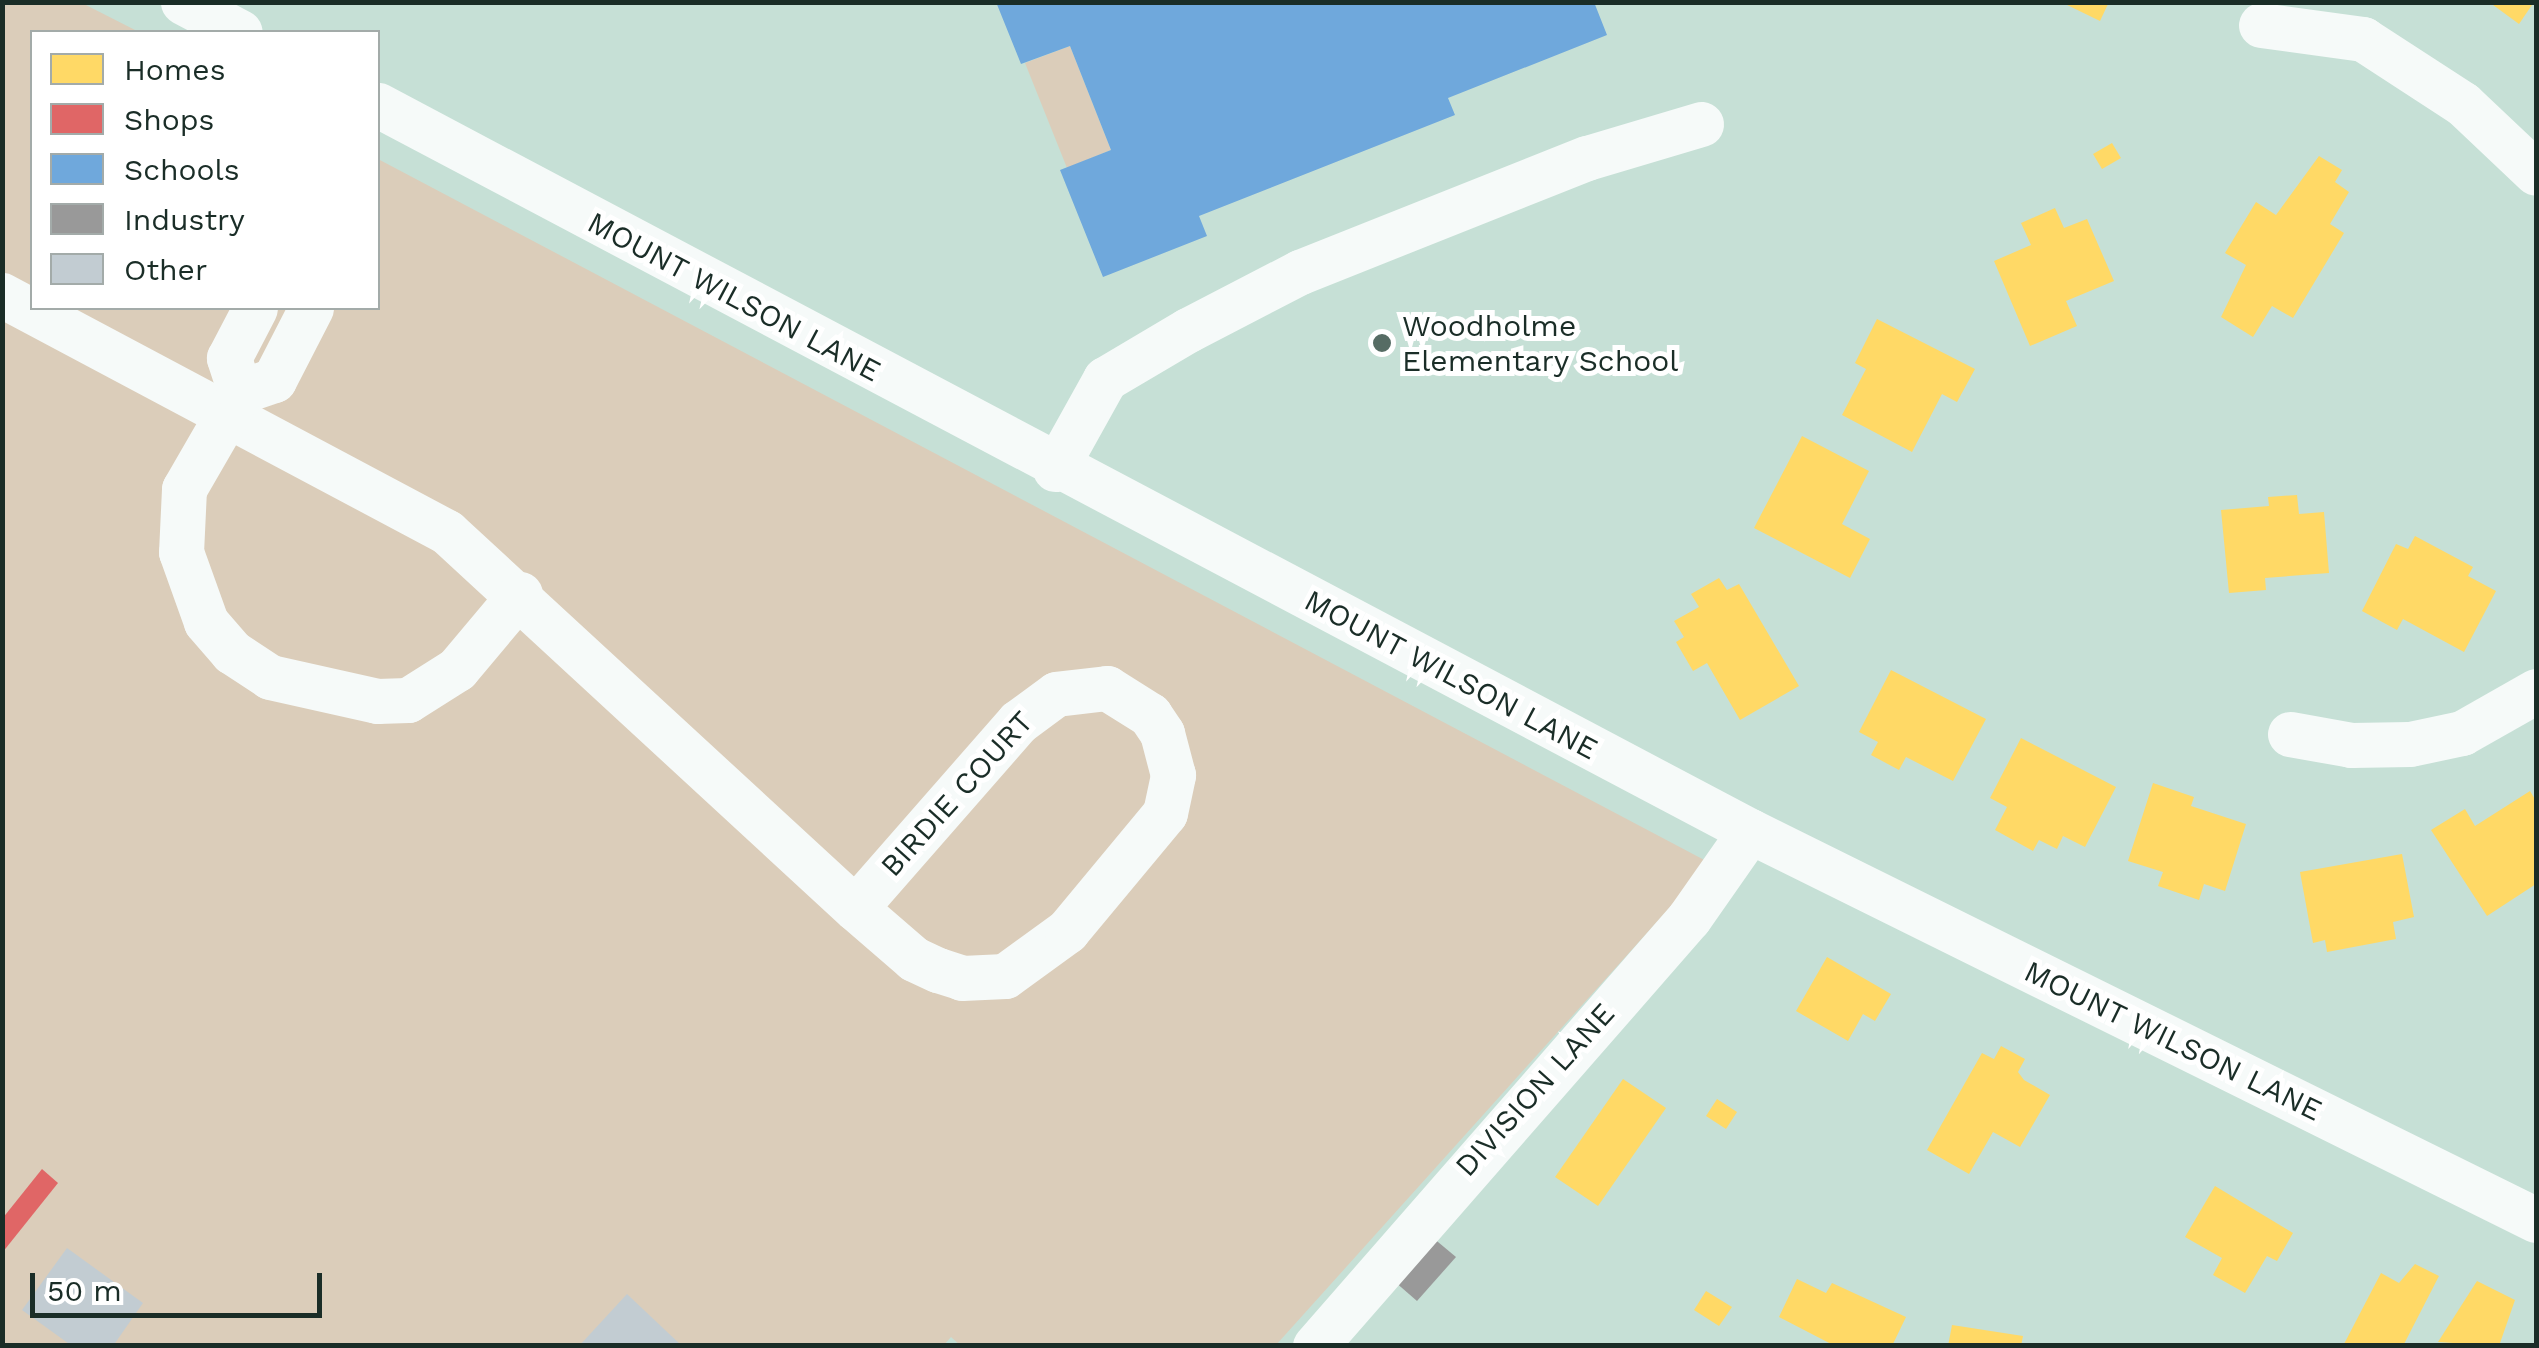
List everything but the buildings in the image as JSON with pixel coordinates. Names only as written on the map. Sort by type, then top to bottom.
[{"type":"street","points":[[183,2],[236,30]]},
{"type":"street","points":[[2261,25],[2363,39],[2464,104],[2536,174]]},
{"type":"street","name":"MOUNT WILSON LANE","points":[[380,112],[1750,831],[2536,1220]]},
{"type":"street","points":[[1056,468],[1105,379],[1188,330],[1318,265],[1587,158],[1700,124]]},
{"type":"street","name":"BIRDIE COURT","points":[[2,294],[30,307]]},
{"type":"street","name":"BIRDIE COURT","points":[[36,310],[234,403],[448,532],[520,594],[855,908],[914,959],[962,978],[1005,976],[1030,962],[1067,931],[1165,814],[1174,775],[1162,733],[1141,708],[1108,688],[1056,694],[1018,722],[855,908]]},
{"type":"street","points":[[234,403],[229,358],[254,310]]},
{"type":"street","points":[[310,310],[274,380],[234,403],[184,489],[181,552],[206,622],[232,652],[270,677],[377,701],[408,700],[457,669],[520,594]]},
{"type":"street","points":[[2290,734],[2350,745],[2410,744],[2462,733],[2536,691]]},
{"type":"street","name":"DIVISION LANE","points":[[1315,1346],[1688,918],[1750,831]]},
{"type":"shaded area","points":[[3,3],[82,3],[135,30],[30,30],[30,310],[380,310],[380,160],[1710,863],[1276,1345],[961,1346],[951,1337],[943,1346],[3,1346]]},
{"type":"shaded area","points":[[1070,46],[1111,150],[1067,168],[1025,63]]},
{"type":"place","name":"Woodholme Elementary School","points":[[1382,343]]}]
